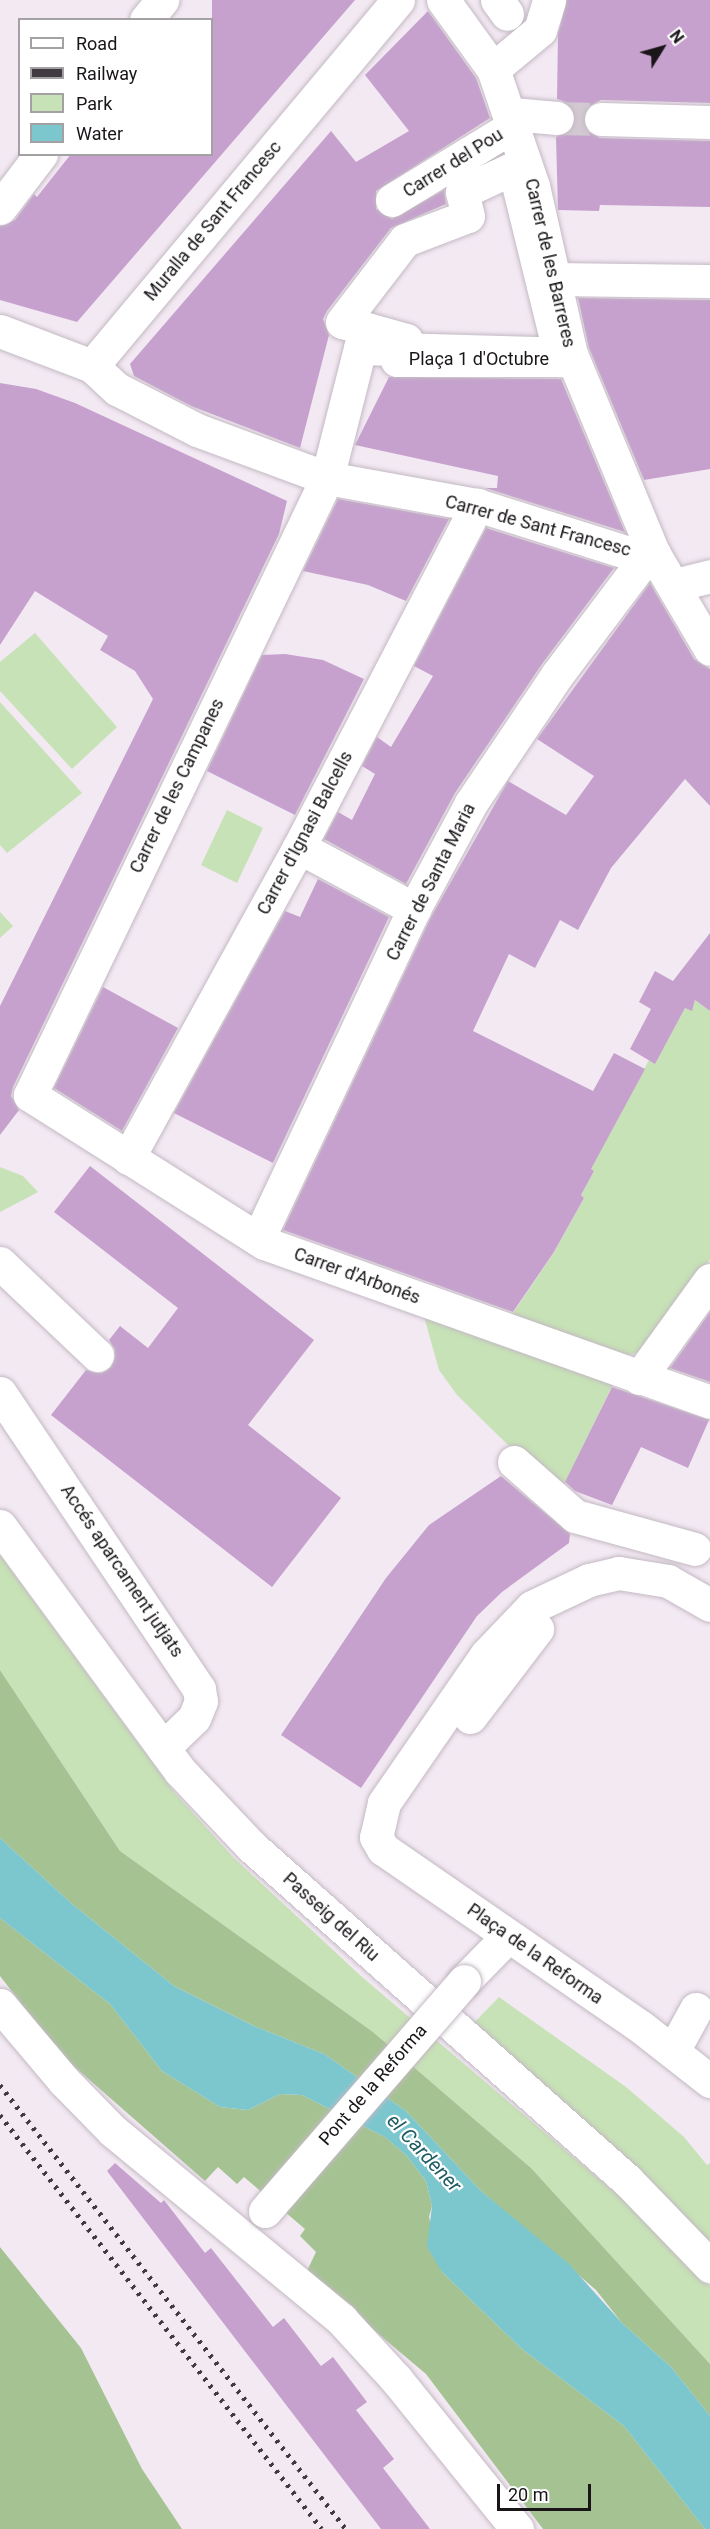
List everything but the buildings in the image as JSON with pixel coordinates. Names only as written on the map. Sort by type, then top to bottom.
[{"type":"street","points":[[148,18],[162,0]]},
{"type":"street","name":"Muralla de Sant Francesc","points":[[92,366],[398,0]]},
{"type":"street","name":"Carrer de les Barreres","points":[[443,0],[493,69],[513,120],[533,186],[565,353],[654,554],[708,642]]},
{"type":"street","points":[[493,69],[540,30],[549,0]]},
{"type":"street","points":[[513,120],[557,118]]},
{"type":"street","points":[[601,119],[710,122]]},
{"type":"street","name":"Carrer del Pou","points":[[392,201],[513,120]]},
{"type":"street","points":[[0,208],[39,156]]},
{"type":"street","name":"Plaça 1 d'Octubre","points":[[402,351],[406,340],[342,322],[405,240],[468,216],[462,192],[514,168],[565,353]]},
{"type":"street","points":[[551,279],[710,281]]},
{"type":"street","points":[[0,331],[92,366]]},
{"type":"street","name":"Carrer de les Campanes","points":[[30,1095],[327,478],[360,348],[402,351]]},
{"type":"street","points":[[402,351],[565,353]]},
{"type":"street","name":"Carrer de Sant Francesc","points":[[92,366],[117,388],[197,430],[327,478],[477,505],[626,552],[654,554]]},
{"type":"street","name":"Carrer d'Ignasi Balcells","points":[[128,1158],[298,847],[477,505]]},
{"type":"street","name":"Carrer de Santa Maria","points":[[258,1239],[414,909],[477,793],[558,675],[637,569],[654,554]]},
{"type":"street","points":[[675,585],[710,576]]},
{"type":"street","points":[[298,847],[414,909]]},
{"type":"street","name":"Carrer d'Arbonés","points":[[30,1095],[258,1239],[710,1402]]},
{"type":"street","points":[[0,1263],[97,1355]]},
{"type":"street","points":[[639,1378],[710,1280]]},
{"type":"street","name":"Accés aparcament jutjats","points":[[0,1393],[199,1689],[201,1701],[194,1718],[163,1748]]},
{"type":"street","points":[[514,1462],[575,1516],[702,1540],[668,1581]]},
{"type":"street","name":"Passeig del Riu","points":[[0,1526],[163,1748],[252,1847],[627,2180],[710,2266]]},
{"type":"street","name":"Plaça de la Reforma","points":[[710,1605],[668,1581],[619,1573],[572,1589],[532,1607],[498,1640],[384,1803],[377,1844],[673,2050],[710,2081]]},
{"type":"street","name":"Pont de la Reforma","points":[[241,2237],[464,1981],[508,1936]]},
{"type":"street","points":[[0,2005],[64,2081],[113,2131],[341,2319],[396,2379],[517,2529]]},
{"type":"street","points":[[673,2050],[696,2009]]},
{"type":"green space","points":[[35,633],[117,727],[72,769],[0,691],[0,662]]},
{"type":"green space","points":[[0,702],[82,793],[7,853],[0,845]]},
{"type":"green space","points":[[227,810],[263,828],[237,883],[201,865]]},
{"type":"green space","points":[[0,912],[13,926],[0,938]]},
{"type":"green space","points":[[695,1000],[710,1011],[710,1259],[664,1327],[657,1345],[622,1358],[511,1316],[555,1251],[584,1198],[581,1195],[594,1171],[570,1158],[606,1140],[649,1060],[655,1063],[685,1008],[692,1010]]},
{"type":"green space","points":[[0,1167],[23,1176],[38,1192],[0,1212]]},
{"type":"green space","points":[[423,1313],[616,1378],[563,1487],[510,1447],[457,1395],[439,1370]]},
{"type":"green space","points":[[0,1555],[174,1792],[233,1857],[361,1976],[619,2196],[710,2286],[710,2364],[531,2168],[373,2032],[120,1851],[0,1670]]},
{"type":"green space","points":[[0,1670],[120,1851],[373,2032],[531,2168],[710,2364],[710,2416],[672,2368],[622,2323],[596,2290],[480,2190],[406,2111],[324,2054],[254,2026],[174,1986],[72,1904],[0,1838]]},
{"type":"green space","points":[[0,1918],[110,2004],[162,2071],[220,2107],[248,2110],[280,2094],[302,2095],[385,2137],[407,2156],[426,2181],[432,2206],[429,2217],[442,2272],[522,2349],[624,2426],[705,2529],[543,2529],[426,2374],[306,2273],[316,2252],[300,2236],[305,2229],[244,2177],[237,2184],[218,2167],[205,2181],[61,2055],[0,1976]]},
{"type":"green space","points":[[499,1997],[626,2087],[684,2137],[707,2165],[710,2163],[710,2246],[469,2028]]},
{"type":"green space","points":[[0,2247],[81,2348],[142,2469],[182,2529],[0,2529]]},
{"type":"water","name":"el Cardener","points":[[0,1838],[72,1904],[174,1986],[254,2026],[324,2054],[406,2111],[480,2190],[568,2263],[622,2323],[672,2368],[710,2416],[710,2529],[705,2529],[624,2426],[522,2349],[442,2272],[427,2247],[432,2206],[426,2181],[407,2156],[385,2137],[302,2095],[280,2094],[248,2110],[220,2107],[162,2071],[110,2004],[0,1918]]},
{"type":"tunnel","points":[[557,118],[601,119]]},
{"type":"railway","points":[[0,2085],[346,2529]]},
{"type":"railway","points":[[0,2115],[322,2529]]}]
